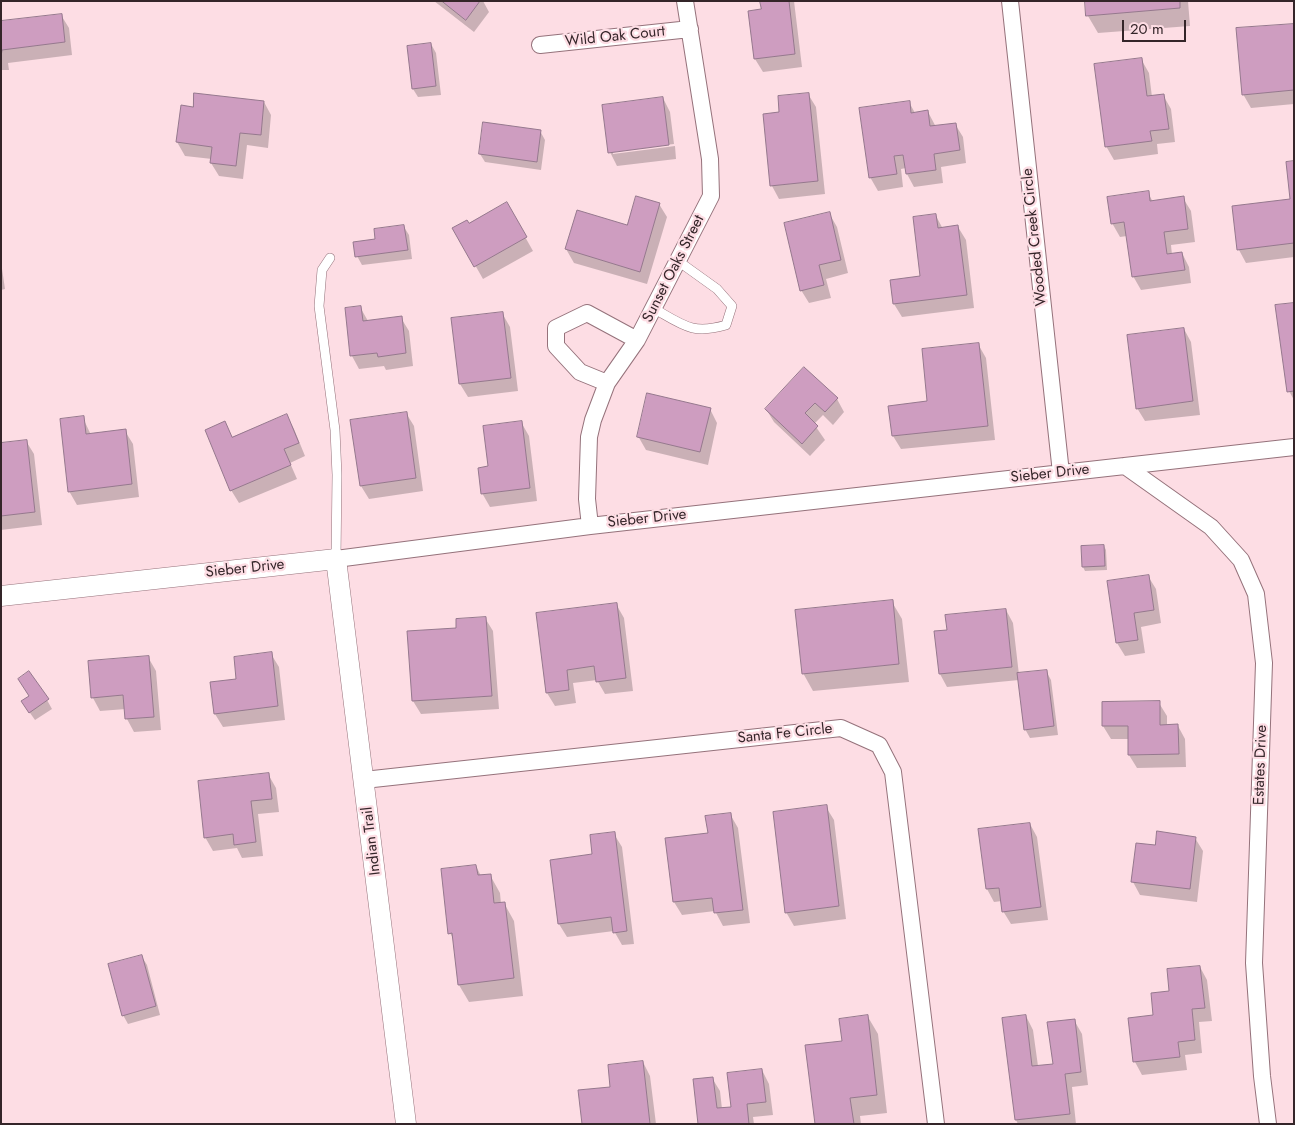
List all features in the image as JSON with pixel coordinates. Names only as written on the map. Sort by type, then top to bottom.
[{"type":"street","name":"Sunset Oaks Street","points":[[590,526],[587,499],[589,438],[594,420],[608,384],[637,340],[711,196],[710,159],[685,1]]},
{"type":"street","name":"Wooded Creek Circle","points":[[1010,1],[1061,473]]},
{"type":"street","name":"Wild Oak Court","points":[[540,45],[690,29]]},
{"type":"street","points":[[608,384],[580,372],[556,346],[556,328],[587,312],[637,340]]},
{"type":"street","name":"Sieber Drive","points":[[1,596],[336,559],[590,526],[1294,446]]},
{"type":"street","name":"Estates Drive","points":[[1125,466],[1212,527],[1241,560],[1256,594],[1264,663],[1254,963],[1262,1076],[1268,1124]]},
{"type":"street","name":"Indian Trail","points":[[336,559],[406,1124]]},
{"type":"street","name":"Santa Fe Circle","points":[[364,780],[841,728],[879,744],[893,772],[936,1124]]},
{"type":"lane","points":[[330,258],[322,270],[319,306],[335,430],[337,475],[336,559]]},
{"type":"lane","points":[[653,308],[684,325],[698,330],[726,325],[732,306],[717,289],[678,261]]},
{"type":"building","points":[[442,1],[480,1],[466,20]]},
{"type":"building","points":[[760,1],[789,1],[795,54],[754,59],[748,11],[761,9]]},
{"type":"building","points":[[1085,1],[1180,1],[1180,8],[1086,16]]},
{"type":"building","points":[[62,14],[65,42],[2,50],[1,57],[1,21]]},
{"type":"building","points":[[1294,24],[1294,90],[1242,95],[1236,28]]},
{"type":"building","points":[[431,43],[436,86],[412,89],[407,46]]},
{"type":"building","points":[[1142,58],[1147,96],[1164,94],[1169,129],[1150,131],[1152,141],[1105,147],[1094,64]]},
{"type":"building","points":[[194,93],[264,101],[261,135],[240,133],[236,166],[210,163],[212,147],[176,142],[181,105],[193,107]]},
{"type":"building","points":[[809,93],[818,181],[770,186],[763,114],[779,112],[778,96]]},
{"type":"building","points":[[663,97],[669,145],[608,153],[602,105]]},
{"type":"building","points":[[910,101],[911,113],[928,110],[930,126],[956,123],[960,150],[934,154],[936,170],[906,174],[903,155],[894,156],[897,174],[869,178],[859,108]]},
{"type":"building","points":[[483,122],[541,130],[537,162],[479,154]]},
{"type":"building","points":[[1294,161],[1294,243],[1237,250],[1232,206],[1290,199],[1286,162]]},
{"type":"building","points":[[1149,191],[1150,201],[1184,196],[1188,229],[1164,232],[1167,254],[1182,252],[1185,270],[1132,277],[1124,222],[1111,224],[1107,197]]},
{"type":"building","points":[[636,196],[660,203],[640,272],[565,249],[577,210],[627,225]]},
{"type":"building","points":[[507,202],[527,237],[474,267],[452,228],[467,220],[469,223]]},
{"type":"building","points":[[830,212],[841,260],[819,265],[824,285],[800,291],[784,223]]},
{"type":"building","points":[[936,214],[938,228],[958,225],[967,295],[893,304],[890,280],[920,276],[913,217]]},
{"type":"building","points":[[404,225],[408,250],[355,257],[353,242],[375,239],[374,229]]},
{"type":"building","points":[[1294,303],[1294,391],[1287,392],[1275,305]]},
{"type":"building","points":[[361,306],[363,321],[402,316],[406,353],[378,357],[377,353],[350,356],[345,308]]},
{"type":"building","points":[[503,312],[511,378],[459,384],[451,318]]},
{"type":"building","points":[[1184,328],[1193,401],[1136,409],[1127,335]]},
{"type":"building","points":[[979,343],[988,426],[892,436],[888,406],[927,401],[922,349]]},
{"type":"building","points":[[804,367],[838,398],[825,412],[815,403],[805,413],[818,426],[802,444],[765,409]]},
{"type":"building","points":[[647,393],[711,408],[700,452],[637,437]]},
{"type":"building","points":[[407,412],[416,478],[360,486],[350,420]]},
{"type":"building","points":[[287,414],[299,443],[284,449],[291,465],[230,491],[205,430],[225,421],[232,437]]},
{"type":"building","points":[[84,416],[86,434],[126,429],[132,484],[68,492],[60,419]]},
{"type":"building","points":[[522,421],[530,488],[481,494],[478,468],[488,466],[483,426]]},
{"type":"building","points":[[27,440],[35,512],[1,516],[1,443]]},
{"type":"building","points":[[1104,545],[1105,566],[1082,567],[1081,546]]},
{"type":"building","points":[[1149,575],[1154,610],[1134,613],[1138,640],[1116,643],[1107,581]]},
{"type":"building","points":[[893,600],[899,664],[802,674],[795,610]]},
{"type":"building","points":[[617,603],[626,678],[596,682],[594,666],[567,670],[569,690],[546,693],[536,613]]},
{"type":"building","points":[[1006,609],[1012,667],[939,674],[934,631],[947,630],[945,615]]},
{"type":"building","points":[[486,617],[492,696],[412,701],[407,631],[456,628],[456,619]]},
{"type":"building","points":[[272,652],[278,706],[214,714],[210,682],[236,679],[234,657]]},
{"type":"building","points":[[149,656],[154,717],[125,719],[123,695],[91,698],[88,661]]},
{"type":"building","points":[[1047,670],[1054,726],[1024,730],[1017,673]]},
{"type":"building","points":[[29,671],[49,699],[29,713],[21,701],[29,696],[18,679]]},
{"type":"building","points":[[1160,701],[1160,725],[1178,724],[1179,754],[1128,755],[1128,726],[1102,726],[1102,702]]},
{"type":"building","points":[[269,773],[272,799],[251,801],[256,842],[234,845],[233,834],[204,838],[198,781]]},
{"type":"building","points":[[827,805],[839,906],[785,913],[773,812]]},
{"type":"building","points":[[731,813],[743,910],[714,913],[712,898],[673,902],[665,838],[708,833],[705,816]]},
{"type":"building","points":[[1030,823],[1041,907],[1002,912],[999,888],[986,889],[978,829]]},
{"type":"building","points":[[1157,831],[1196,837],[1190,889],[1131,882],[1136,843],[1155,845]]},
{"type":"building","points":[[615,832],[627,931],[613,933],[611,917],[558,924],[550,860],[592,854],[590,835]]},
{"type":"building","points":[[476,865],[478,875],[491,874],[494,903],[505,902],[514,978],[458,985],[452,933],[448,934],[441,869]]},
{"type":"building","points":[[142,955],[156,1006],[122,1016],[108,964]]},
{"type":"building","points":[[1200,966],[1205,1008],[1192,1009],[1195,1040],[1178,1042],[1180,1057],[1133,1062],[1128,1018],[1153,1015],[1151,993],[1169,991],[1167,969]]},
{"type":"building","points":[[868,1015],[877,1095],[850,1098],[854,1124],[815,1124],[805,1045],[842,1041],[839,1019]]},
{"type":"building","points":[[1026,1015],[1032,1066],[1053,1064],[1047,1022],[1075,1019],[1081,1072],[1065,1074],[1070,1114],[1015,1120],[1002,1018]]},
{"type":"building","points":[[643,1061],[650,1124],[582,1124],[578,1090],[610,1087],[608,1065]]},
{"type":"building","points":[[762,1069],[766,1102],[747,1104],[749,1124],[698,1124],[693,1079],[713,1077],[717,1108],[731,1107],[727,1073]]}]
